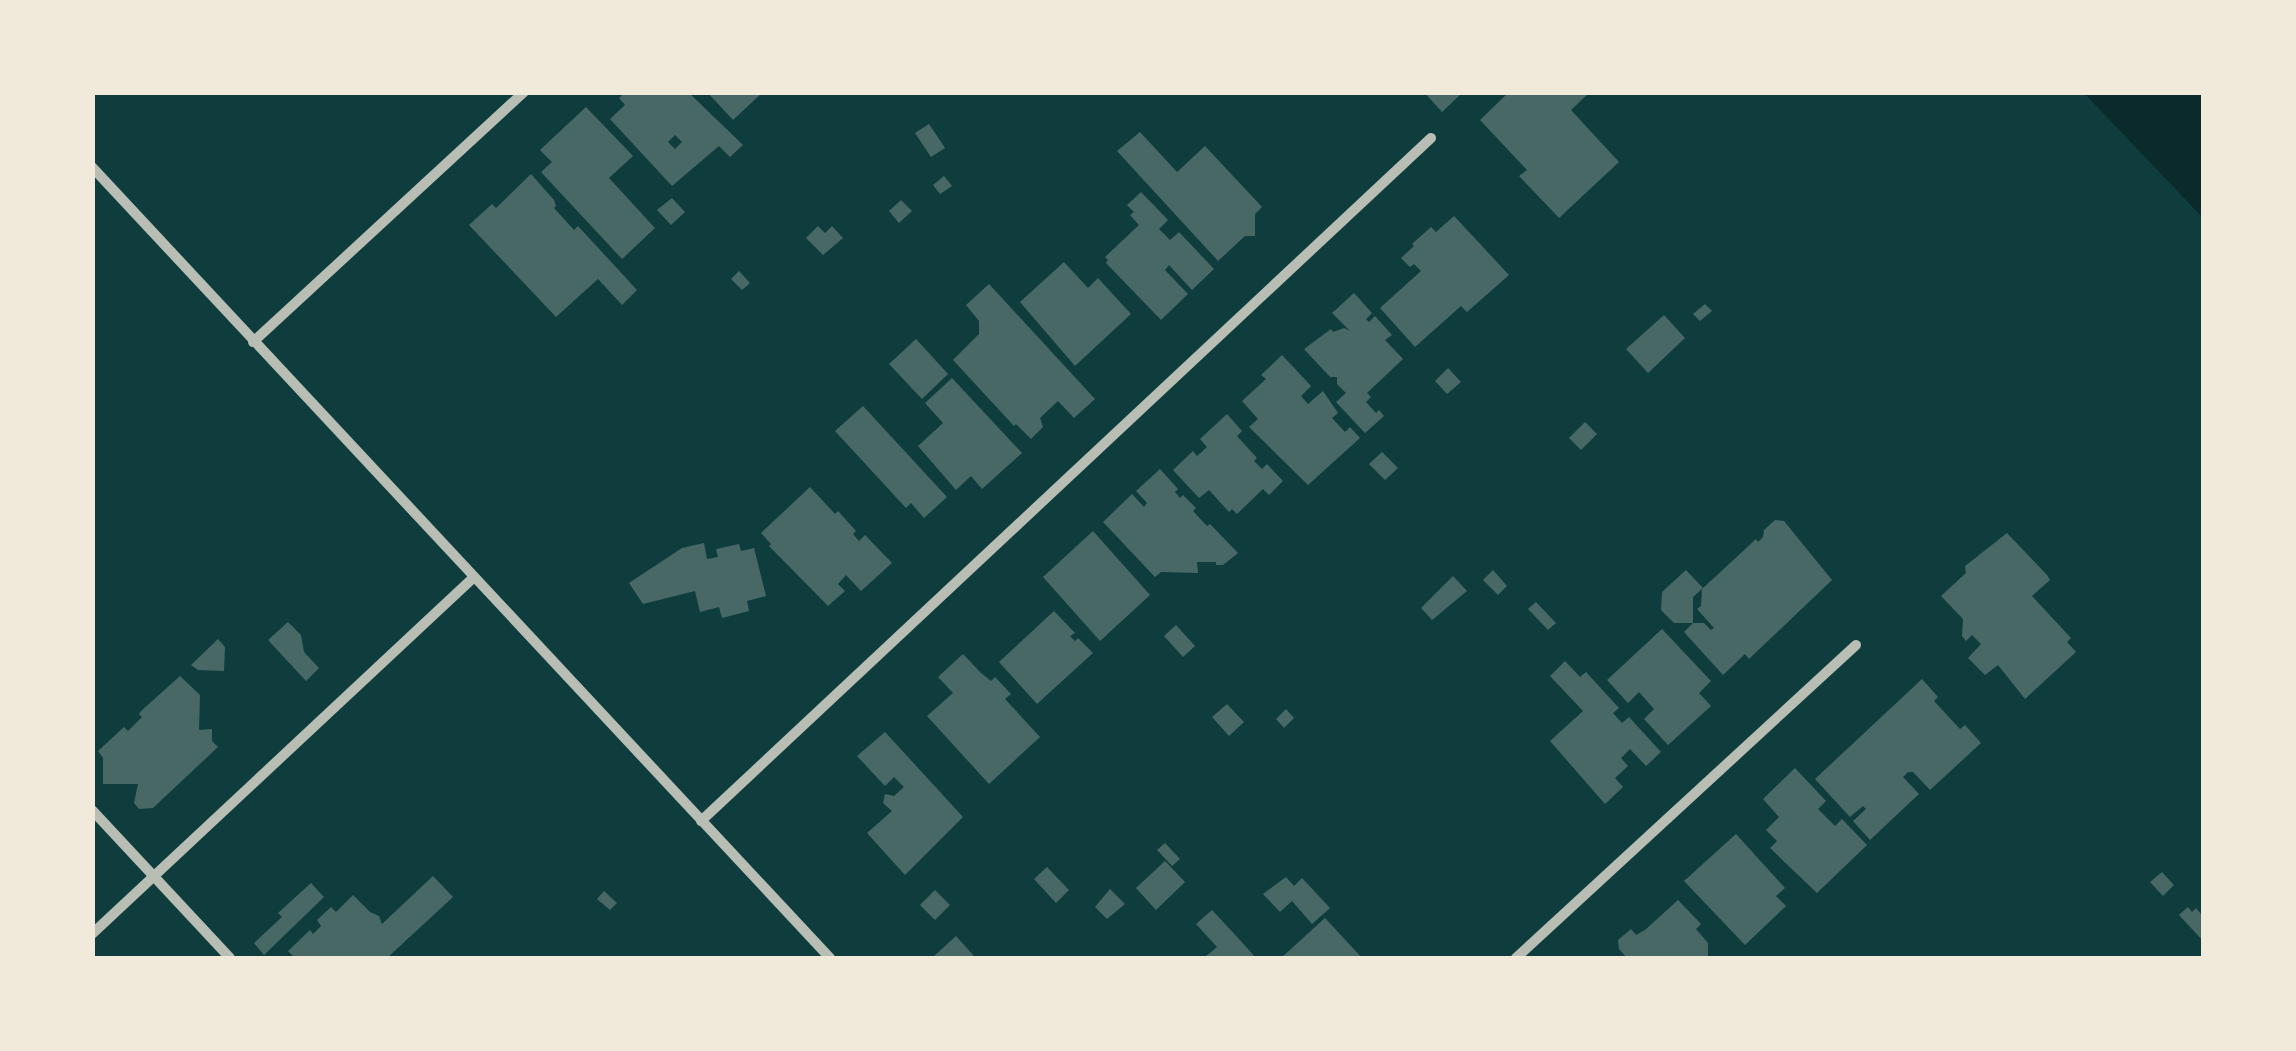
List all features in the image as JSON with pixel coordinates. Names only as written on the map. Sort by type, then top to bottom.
[{"type":"street","points":[[253,342],[524,92]]},
{"type":"street","points":[[701,821],[1431,138]]},
{"type":"street","points":[[92,167],[830,958]]},
{"type":"street","points":[[92,934],[473,578]]},
{"type":"street","points":[[1516,958],[1856,646]]},
{"type":"street","points":[[92,810],[230,958]]},
{"type":"water","points":[[2084,93],[2203,93],[2203,218]]},
{"type":"building","points":[[625,92],[688,92],[743,145],[730,157],[719,146],[672,186],[610,119],[625,105],[619,98]],"holes":[[[675,135],[682,142],[675,149],[668,142]]]},
{"type":"building","points":[[707,92],[763,92],[733,120]]},
{"type":"building","points":[[1424,92],[1446,95],[1463,92],[1442,112]]},
{"type":"building","points":[[1509,92],[1590,92],[1571,110],[1619,162],[1559,218],[1519,176],[1527,170],[1480,120]]},
{"type":"building","points":[[586,107],[633,156],[609,178],[655,228],[622,259],[541,172],[552,162],[540,150]]},
{"type":"building","points":[[929,124],[945,148],[931,157],[915,133]]},
{"type":"building","points":[[1140,132],[1177,172],[1205,146],[1262,207],[1255,214],[1255,236],[1245,236],[1218,261],[1117,151]]},
{"type":"building","points":[[531,174],[574,230],[578,226],[637,290],[622,305],[598,279],[556,317],[469,225],[492,204],[496,208]]},
{"type":"building","points":[[944,176],[952,186],[940,194],[933,185]]},
{"type":"building","points":[[1141,192],[1168,220],[1159,229],[1170,240],[1179,232],[1214,269],[1192,290],[1169,265],[1165,270],[1188,294],[1161,320],[1106,263],[1105,257],[1139,225],[1127,205]]},
{"type":"building","points":[[672,198],[685,212],[671,225],[657,210]]},
{"type":"building","points":[[901,200],[912,211],[899,223],[889,211]]},
{"type":"building","points":[[1454,216],[1509,275],[1467,312],[1461,306],[1415,347],[1380,308],[1421,271],[1401,258],[1412,244],[1431,227],[1436,232]]},
{"type":"building","points":[[818,226],[825,233],[832,226],[843,238],[823,255],[806,238]]},
{"type":"building","points":[[1064,262],[1088,288],[1098,278],[1131,314],[1075,366],[1020,302]]},
{"type":"building","points":[[739,271],[750,283],[742,290],[731,279]]},
{"type":"building","points":[[989,284],[1095,399],[1074,418],[1058,401],[1040,418],[1043,427],[1031,439],[953,360],[979,334],[979,321],[966,305]]},
{"type":"building","points":[[1354,293],[1372,313],[1366,319],[1369,322],[1375,316],[1392,335],[1385,340],[1403,359],[1367,393],[1371,397],[1366,402],[1384,416],[1365,433],[1336,402],[1346,393],[1337,384],[1337,377],[1330,377],[1304,349],[1331,329],[1350,331],[1332,313]]},
{"type":"building","points":[[1705,304],[1712,311],[1700,321],[1693,314]]},
{"type":"building","points":[[1664,315],[1685,338],[1648,373],[1626,349]]},
{"type":"building","points":[[916,339],[948,374],[922,399],[889,364]]},
{"type":"building","points":[[1282,355],[1311,386],[1301,396],[1308,404],[1323,391],[1338,413],[1332,418],[1345,432],[1350,427],[1360,438],[1308,485],[1249,427],[1258,419],[1242,401],[1266,379],[1261,375]]},
{"type":"building","points":[[1448,368],[1461,382],[1447,394],[1435,381]]},
{"type":"building","points":[[952,378],[1022,453],[982,489],[971,476],[956,490],[918,446],[943,423],[925,403]]},
{"type":"building","points":[[863,406],[947,497],[924,518],[911,503],[906,508],[835,431]]},
{"type":"building","points":[[1227,414],[1242,431],[1237,436],[1257,458],[1254,461],[1262,469],[1267,464],[1283,481],[1269,495],[1263,489],[1237,514],[1232,509],[1229,512],[1209,490],[1199,498],[1173,470],[1193,451],[1197,456],[1207,447],[1200,439]]},
{"type":"building","points":[[1585,422],[1597,434],[1581,450],[1569,438]]},
{"type":"building","points":[[1382,452],[1398,468],[1385,480],[1369,464]]},
{"type":"building","points":[[1160,469],[1178,489],[1175,492],[1180,498],[1183,495],[1207,526],[1210,524],[1238,553],[1223,565],[1197,562],[1198,573],[1161,572],[1155,577],[1103,522],[1132,494],[1144,507],[1147,503],[1136,491]]},
{"type":"building","points":[[810,487],[835,514],[838,511],[856,531],[853,534],[859,541],[865,535],[892,563],[861,591],[846,575],[838,584],[845,591],[828,606],[761,533]]},
{"type":"building","points":[[1775,520],[1784,521],[1832,580],[1749,659],[1745,654],[1723,675],[1684,632],[1693,623],[1714,628],[1697,609],[1701,606],[1702,589],[1756,539],[1758,542]]},
{"type":"building","points":[[1093,531],[1150,595],[1100,641],[1043,577]]},
{"type":"building","points":[[2007,533],[2050,580],[2032,596],[2071,638],[2067,642],[2076,652],[2025,699],[1998,665],[1985,675],[1968,658],[1981,644],[1972,635],[1966,641],[1962,636],[1963,619],[1941,596],[1966,573],[1965,566]]},
{"type":"building","points":[[704,543],[707,559],[718,557],[716,549],[739,544],[741,551],[754,548],[766,596],[747,601],[749,611],[722,618],[719,607],[700,612],[695,591],[643,604],[629,583],[682,548]]},
{"type":"building","points":[[1493,570],[1507,586],[1498,595],[1483,580]]},
{"type":"building","points":[[1686,570],[1703,588],[1693,597],[1693,623],[1674,623],[1661,610],[1662,592]]},
{"type":"building","points":[[1453,576],[1467,591],[1432,620],[1421,608]]},
{"type":"building","points":[[1536,602],[1556,623],[1548,630],[1528,609]]},
{"type":"building","points":[[1054,611],[1075,633],[1070,636],[1075,641],[1078,638],[1093,653],[1037,704],[999,662]]},
{"type":"building","points":[[288,622],[301,635],[304,652],[319,668],[306,681],[268,640]]},
{"type":"building","points":[[1176,625],[1195,646],[1183,657],[1164,636]]},
{"type":"building","points":[[1662,629],[1711,681],[1699,693],[1711,706],[1668,745],[1644,719],[1654,709],[1639,692],[1628,703],[1607,680]]},
{"type":"building","points":[[218,639],[225,647],[224,671],[198,670],[191,665]]},
{"type":"building","points":[[963,654],[981,673],[991,681],[995,677],[1011,694],[1005,699],[1040,737],[989,784],[927,716],[953,693],[938,677]]},
{"type":"building","points":[[1565,661],[1580,677],[1586,672],[1619,708],[1613,713],[1622,723],[1629,717],[1661,752],[1646,766],[1630,749],[1621,758],[1628,766],[1615,778],[1623,787],[1605,804],[1550,741],[1583,711],[1550,676]]},
{"type":"building","points":[[180,676],[200,695],[199,730],[212,729],[212,741],[218,747],[153,808],[139,809],[134,803],[138,784],[103,784],[103,758],[98,751],[124,727],[128,731],[142,717],[141,711]]},
{"type":"building","points":[[1922,679],[1938,697],[1934,701],[1960,729],[1965,725],[1981,743],[1930,790],[1913,772],[1908,772],[1903,777],[1919,794],[1870,840],[1853,821],[1866,809],[1863,806],[1850,817],[1815,779]]},
{"type":"building","points":[[1227,704],[1244,722],[1229,736],[1212,717]]},
{"type":"building","points":[[1286,709],[1294,718],[1284,728],[1276,719]]},
{"type":"building","points":[[885,732],[963,817],[905,875],[867,833],[892,811],[883,803],[885,794],[894,796],[904,787],[894,777],[885,786],[857,756]]},
{"type":"building","points":[[1795,768],[1826,801],[1818,809],[1835,826],[1842,819],[1867,845],[1817,893],[1770,848],[1777,841],[1766,830],[1779,817],[1763,799]]},
{"type":"building","points":[[1736,834],[1785,888],[1776,896],[1786,906],[1745,945],[1684,881]]},
{"type":"building","points":[[1165,843],[1180,859],[1172,866],[1157,850]]},
{"type":"building","points":[[1165,861],[1185,882],[1156,910],[1136,888]]},
{"type":"building","points":[[1047,867],[1069,890],[1056,903],[1034,879]]},
{"type":"building","points":[[2162,872],[2174,885],[2163,896],[2150,882]]},
{"type":"building","points":[[433,876],[453,897],[387,958],[295,958],[288,951],[310,930],[313,934],[321,926],[317,920],[331,907],[336,912],[353,895],[379,916],[382,924]]},
{"type":"building","points":[[1286,877],[1294,886],[1302,878],[1330,908],[1312,924],[1292,901],[1280,912],[1263,894]]},
{"type":"building","points":[[311,883],[324,897],[264,955],[254,943],[282,917],[278,913]]},
{"type":"building","points":[[1110,889],[1125,904],[1107,919],[1095,907]]},
{"type":"building","points":[[935,890],[950,905],[935,920],[920,905]]},
{"type":"building","points":[[604,891],[617,903],[610,910],[597,899]]},
{"type":"building","points":[[1678,900],[1701,924],[1696,929],[1708,943],[1708,958],[1627,958],[1619,949],[1618,940],[1631,929],[1636,935],[1645,930]]},
{"type":"building","points":[[2188,907],[2192,912],[2196,908],[2201,914],[2204,912],[2204,942],[2179,915]]},
{"type":"building","points":[[1212,910],[1256,958],[1204,958],[1217,947],[1196,924]]},
{"type":"building","points":[[1325,918],[1362,958],[1281,958]]},
{"type":"building","points":[[956,936],[974,956],[932,958]]}]
